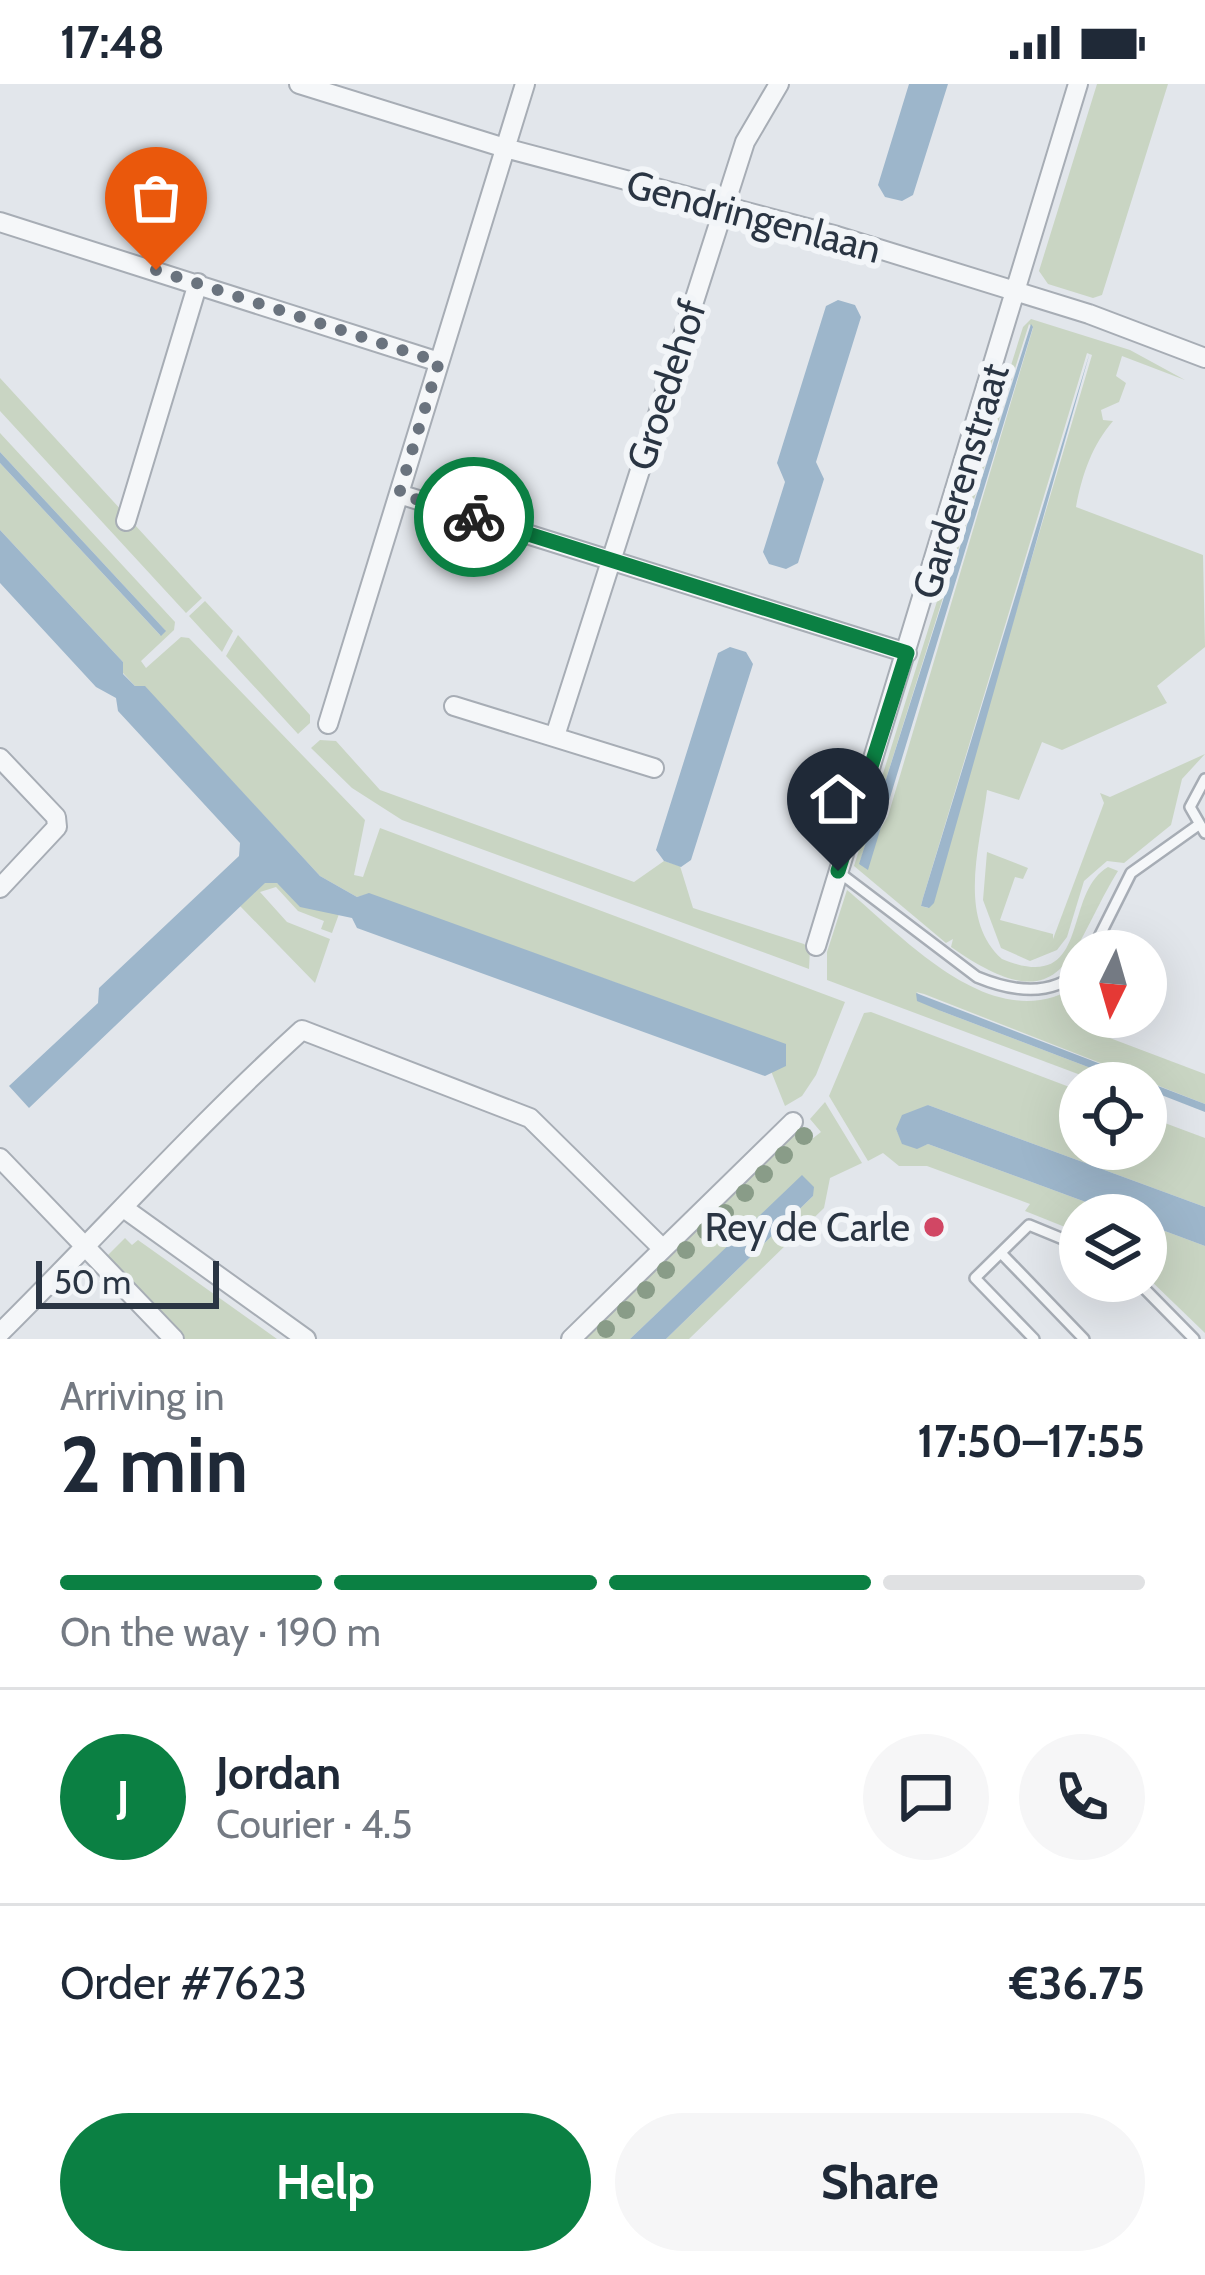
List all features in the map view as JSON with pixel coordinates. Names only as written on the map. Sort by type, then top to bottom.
[{"type":"street","name":"Gendringenlaan","points":[[299,84],[724,210],[837,236],[1018,291],[1205,358]]},
{"type":"street","points":[[328,724],[525,84]]},
{"type":"street","name":"Groedehof","points":[[555,736],[745,142],[779,84]]},
{"type":"street","name":"Garderenstraat","points":[[816,946],[1078,84]]},
{"type":"street","points":[[0,222],[439,362]]},
{"type":"street","points":[[126,521],[198,283]]},
{"type":"street","points":[[399,494],[907,653]]},
{"type":"street","points":[[454,706],[654,768]]},
{"type":"street","points":[[0,758],[56,817],[57,827],[0,888]]},
{"type":"street","points":[[0,1333],[125,1209],[206,1117],[302,1030],[530,1118],[663,1249]]},
{"type":"street","points":[[571,1339],[793,1122]]},
{"type":"street","points":[[0,1159],[173,1339]]},
{"type":"street","points":[[125,1209],[306,1339]]},
{"type":"lane","points":[[1103,930],[1131,874],[1201,829],[1192,796],[1205,779]]},
{"type":"lane","points":[[838,871],[977,976],[1000,986],[1059,983]]},
{"type":"lane","points":[[1034,1339],[975,1278],[1029,1225],[1059,1237]]},
{"type":"lane","points":[[1000,1252],[1084,1339]]},
{"type":"lane","points":[[1158,1302],[1195,1339]]},
{"type":"green space","points":[[1097,84],[1168,84],[1102,295],[1093,298],[1048,284],[1039,271]]},
{"type":"green space","points":[[1031,319],[1130,350],[1185,380],[1122,356],[1116,376],[1126,383],[1119,402],[1101,410],[1103,420],[1113,421],[1089,460],[1076,507],[1203,555],[1205,647],[1157,686],[1167,703],[1062,750],[1042,742],[1019,800],[987,790],[975,879],[979,923],[1002,959],[1031,967],[1050,964],[1059,956],[1059,970],[1042,980],[1019,981],[989,970],[951,947],[953,939],[946,943],[854,866],[1023,327]],"holes":[[[1029,324],[1033,328],[888,816],[859,865]],[[1087,353],[1092,355],[928,908],[921,906]]]},
{"type":"green space","points":[[0,378],[202,598],[186,613],[0,411]]},
{"type":"green space","points":[[0,433],[175,622],[174,630],[141,661],[146,668],[181,637],[189,638],[365,820],[354,875],[363,877],[380,828],[845,1002],[816,1075],[802,1096],[785,1106],[771,1071],[786,1065],[630,988],[369,894],[357,897],[320,876],[145,687],[135,686],[123,673],[123,662],[0,530],[0,463],[160,635],[165,630],[0,452]]},
{"type":"green space","points":[[205,601],[233,631],[222,652],[189,616]]},
{"type":"green space","points":[[238,635],[310,715],[310,723],[298,734],[226,656]]},
{"type":"green space","points":[[320,740],[336,741],[380,790],[634,882],[664,861],[680,866],[693,908],[804,944],[810,949],[809,969],[402,820],[352,788],[311,748]]},
{"type":"green space","points":[[1205,754],[1182,779],[1171,825],[1124,863],[1107,861],[1084,881],[1069,930],[1059,930],[1057,950],[1030,961],[1001,948],[983,900],[987,852],[1028,868],[1023,879],[1015,877],[1000,920],[1053,934],[1053,939],[1104,803],[1100,793],[1110,797]]},
{"type":"green space","points":[[1108,867],[1118,871],[1086,930],[1074,930],[1094,880]]},
{"type":"green space","points":[[264,883],[277,883],[339,914],[332,933],[321,929],[324,921],[298,911],[276,887],[260,892],[287,922],[330,939],[315,983],[240,906]]},
{"type":"green space","points":[[847,890],[954,977],[1017,1000],[1059,993],[1059,1038],[1110,1038],[1205,1074],[1205,1104],[1167,1089],[1167,1062],[1098,1062],[916,992],[941,1011],[1075,1062],[1059,1062],[1059,1067],[827,980],[827,952]]},
{"type":"green space","points":[[864,1013],[1059,1083],[1059,1153],[928,1105],[896,1129],[903,1144],[917,1148],[928,1144],[1064,1194],[1059,1194],[1059,1225],[1025,1211],[1030,1204],[927,1166],[899,1166],[883,1153],[868,1161],[829,1096]]},
{"type":"green space","points":[[825,1102],[862,1163],[830,1178],[824,1208],[689,1339],[666,1339],[813,1196],[813,1187],[802,1176],[630,1339],[586,1339],[801,1128],[812,1139],[821,1132],[810,1119]]},
{"type":"green space","points":[[1167,1124],[1205,1138],[1205,1207],[1105,1170],[1167,1170]]},
{"type":"green space","points":[[1167,1232],[1205,1246],[1205,1333],[1167,1296]]},
{"type":"green space","points":[[125,1238],[132,1245],[138,1240],[277,1339],[178,1339],[106,1257]]},
{"type":"water","points":[[909,84],[948,84],[913,195],[902,201],[885,197],[878,185]]},
{"type":"water","points":[[838,300],[855,305],[861,317],[816,462],[824,479],[798,563],[786,569],[769,564],[763,552],[785,482],[777,463],[826,306]]},
{"type":"water","points":[[1031,324],[1033,327],[868,870],[859,864]]},
{"type":"water","points":[[1090,352],[934,903],[929,908],[921,906],[923,898]]},
{"type":"water","points":[[0,452],[166,631],[161,636],[0,463]]},
{"type":"water","points":[[0,530],[123,662],[123,674],[135,686],[145,686],[320,876],[357,897],[369,893],[786,1044],[786,1066],[765,1076],[357,928],[352,918],[300,907],[277,883],[265,883],[29,1108],[9,1086],[98,1003],[99,988],[239,856],[240,843],[118,711],[116,698],[96,687],[0,583]]},
{"type":"water","points":[[730,647],[746,652],[753,664],[691,860],[681,867],[664,861],[656,850],[718,653]]},
{"type":"water","points":[[916,993],[1096,1062],[1075,1062],[917,1001]]},
{"type":"water","points":[[1167,1089],[1205,1104],[1205,1112],[1167,1097]]},
{"type":"water","points":[[928,1105],[1059,1153],[1059,1170],[1105,1170],[1205,1207],[1205,1246],[1167,1232],[1167,1194],[1064,1194],[928,1144],[917,1149],[902,1144],[896,1129],[902,1115]]},
{"type":"water","points":[[802,1175],[814,1187],[813,1196],[666,1339],[630,1339]]},
{"type":"way so far","points":[[156,270],[439,362],[399,494],[474,517]]},
{"type":"place","name":"Rey de Carle","points":[[934,1227]]},
{"type":"route","points":[[474,517],[907,653],[838,871]]}]
